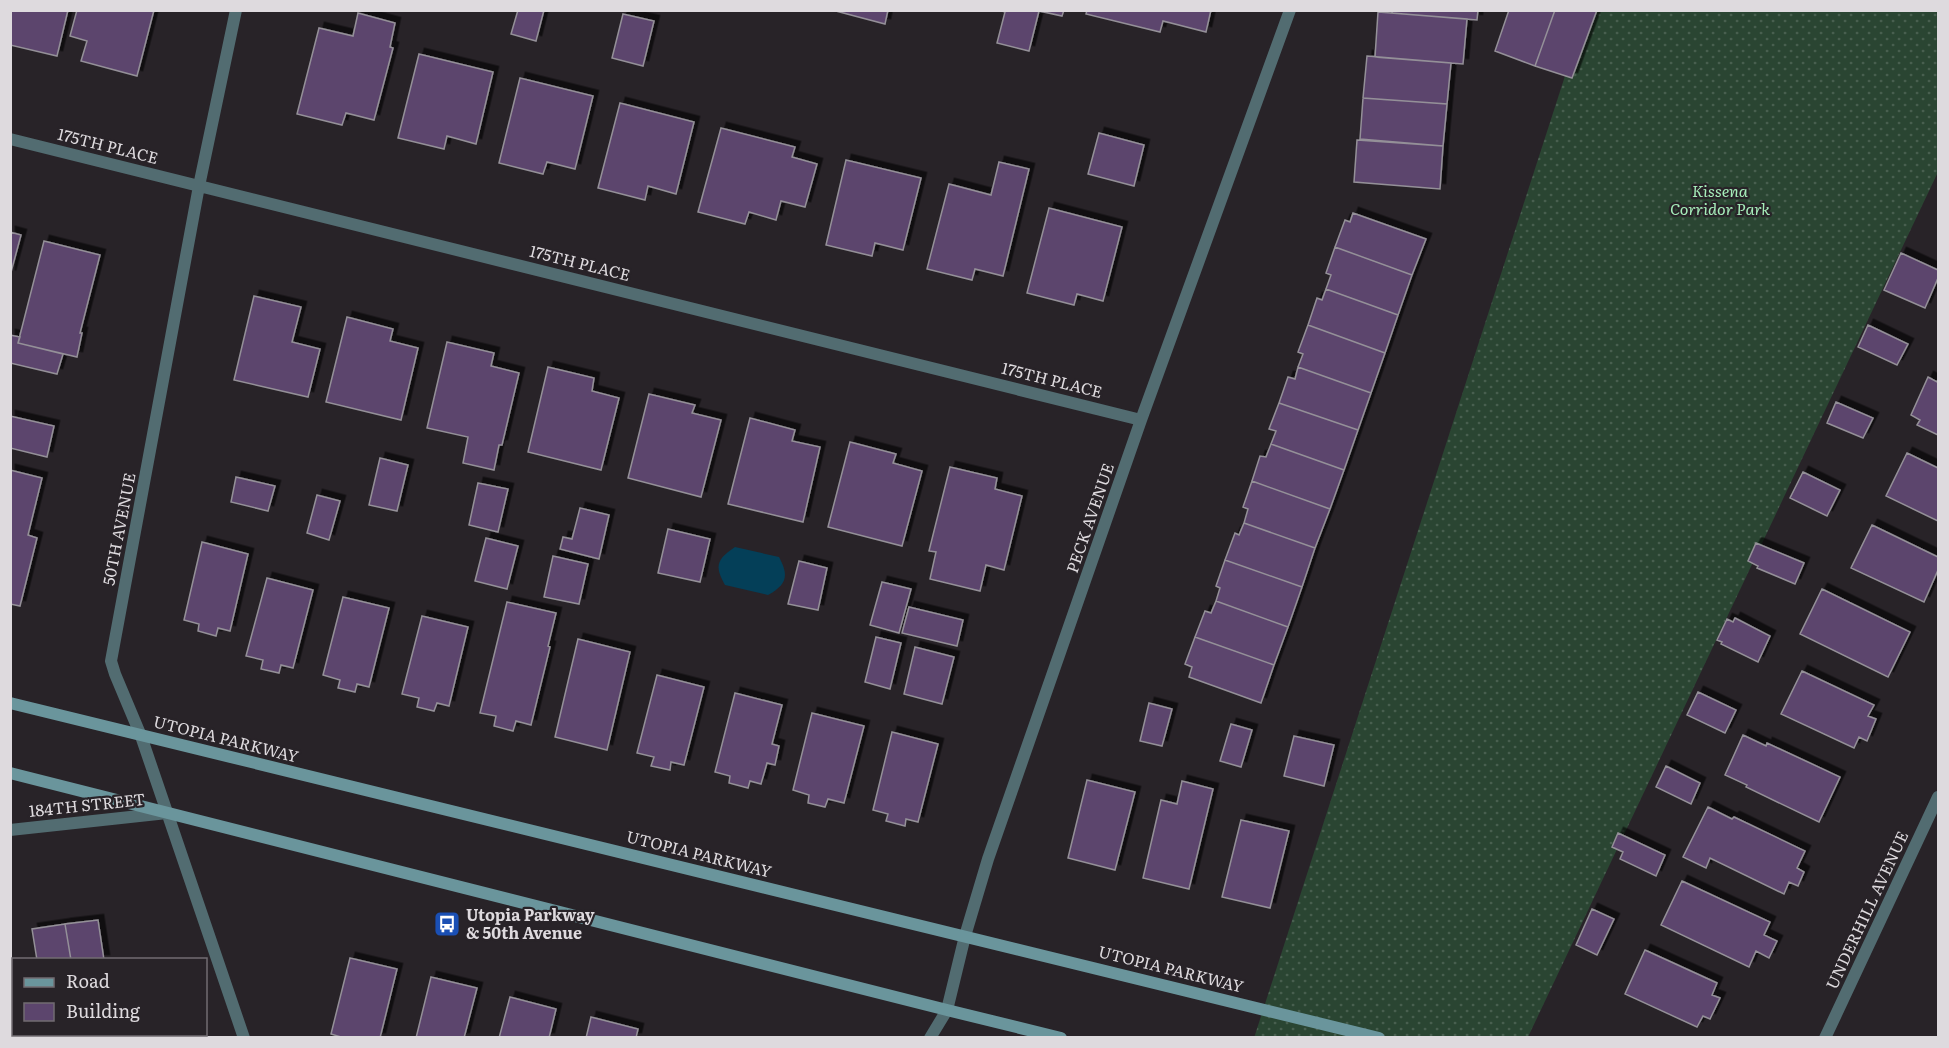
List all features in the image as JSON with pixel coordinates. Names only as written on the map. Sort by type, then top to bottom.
[{"type":"main road","name":"UTOPIA PARKWAY","points":[[10,703],[1379,1038]]},
{"type":"main road","points":[[10,773],[1061,1038]]},
{"type":"street","name":"50TH AVENUE","points":[[236,10],[199,186],[111,661],[141,736],[244,1038]]},
{"type":"street","name":"PECK AVENUE","points":[[930,1038],[947,1010],[965,936],[988,859],[1141,420],[1290,10]]},
{"type":"street","name":"175TH PLACE","points":[[10,139],[1141,420]]},
{"type":"street","name":"UNDERHILL AVENUE","points":[[1825,1038],[1938,797]]},
{"type":"street","name":"184TH STREET","points":[[10,830],[167,813]]},
{"type":"green space","name":"Kissena Corridor Park","points":[[1586,11],[1938,11],[1938,172],[1528,1037],[1254,1038]]},
{"type":"water","points":[[735,547],[779,557],[785,574],[779,587],[768,595],[725,585],[719,573],[719,563],[724,555]]},
{"type":"building","points":[[10,10],[68,10],[57,56],[10,45]]},
{"type":"building","points":[[77,10],[154,10],[137,76],[81,61],[87,41],[70,36]]},
{"type":"building","points":[[518,10],[544,10],[536,41],[511,34]]},
{"type":"building","points":[[832,10],[888,10],[885,24]]},
{"type":"building","points":[[999,10],[1064,10],[1062,16],[1039,11],[1029,51],[997,43],[1005,12]]},
{"type":"building","points":[[1087,10],[1211,10],[1206,32],[1163,21],[1160,32],[1086,14]]},
{"type":"building","points":[[1393,10],[1478,10],[1477,20],[1392,13]]},
{"type":"building","points":[[1509,10],[1555,10],[1535,66],[1495,51]]},
{"type":"building","points":[[1555,10],[1597,10],[1572,78],[1535,66]]},
{"type":"building","points":[[1378,12],[1467,19],[1463,64],[1375,57]]},
{"type":"building","points":[[358,13],[395,23],[390,47],[393,48],[374,120],[346,113],[342,125],[297,114],[319,28],[353,36]]},
{"type":"building","points":[[623,14],[654,21],[643,66],[612,58]]},
{"type":"building","points":[[419,54],[493,72],[476,144],[447,136],[444,149],[398,138]]},
{"type":"building","points":[[1367,56],[1451,63],[1447,104],[1363,98]]},
{"type":"building","points":[[520,78],[593,96],[575,169],[547,162],[543,174],[499,163]]},
{"type":"building","points":[[1363,98],[1447,104],[1443,146],[1360,139]]},
{"type":"building","points":[[620,103],[694,122],[676,194],[648,186],[645,200],[598,188]]},
{"type":"building","points":[[721,128],[795,147],[792,157],[817,164],[805,207],[781,201],[776,220],[749,212],[745,224],[698,212]]},
{"type":"building","points":[[1099,133],[1144,145],[1134,186],[1088,174]]},
{"type":"building","points":[[1357,140],[1443,146],[1440,189],[1354,182]]},
{"type":"building","points":[[846,160],[921,178],[903,250],[875,243],[872,256],[826,245]]},
{"type":"building","points":[[999,162],[1029,169],[1003,276],[975,269],[972,280],[927,269],[949,184],[991,195]]},
{"type":"building","points":[[1049,208],[1122,227],[1103,301],[1077,294],[1074,305],[1027,293]]},
{"type":"building","points":[[1353,213],[1426,239],[1412,275],[1335,247],[1345,220],[1350,222]]},
{"type":"building","points":[[10,232],[21,235],[10,276]]},
{"type":"building","points":[[44,241],[100,255],[80,333],[82,333],[77,357],[18,343]]},
{"type":"building","points":[[1335,247],[1412,275],[1398,315],[1326,289],[1331,275],[1326,273]]},
{"type":"building","points":[[1901,253],[1938,270],[1938,278],[1925,308],[1884,290]]},
{"type":"building","points":[[1326,289],[1398,315],[1385,353],[1308,325],[1317,298],[1322,300]]},
{"type":"building","points":[[254,296],[301,307],[292,342],[320,349],[308,397],[234,380]]},
{"type":"building","points":[[347,317],[393,329],[390,341],[418,348],[401,420],[326,402]]},
{"type":"building","points":[[1308,325],[1385,353],[1371,393],[1298,367],[1303,354],[1298,352]]},
{"type":"building","points":[[1868,325],[1908,344],[1897,365],[1858,347]]},
{"type":"building","points":[[10,335],[20,337],[18,343],[63,354],[57,374],[10,363]]},
{"type":"building","points":[[447,342],[494,353],[491,366],[519,373],[494,470],[463,463],[468,437],[427,428]]},
{"type":"building","points":[[548,367],[594,378],[592,391],[619,398],[601,470],[528,452]]},
{"type":"building","points":[[1298,367],[1371,393],[1358,430],[1279,403],[1288,377],[1295,379]]},
{"type":"building","points":[[1928,377],[1937,382],[1938,379],[1938,435],[1917,425],[1920,420],[1911,415]]},
{"type":"building","points":[[649,394],[695,405],[692,413],[721,420],[701,497],[628,478]]},
{"type":"building","points":[[1836,402],[1873,418],[1863,438],[1827,423]]},
{"type":"building","points":[[1279,403],[1358,430],[1344,470],[1271,444],[1276,431],[1269,429]]},
{"type":"building","points":[[10,416],[54,426],[47,457],[10,448]]},
{"type":"building","points":[[750,418],[795,430],[792,441],[820,447],[803,522],[728,504]]},
{"type":"building","points":[[850,442],[896,454],[893,463],[922,471],[902,546],[828,527]]},
{"type":"building","points":[[1271,444],[1344,470],[1330,509],[1252,481],[1260,456],[1266,457]]},
{"type":"building","points":[[1907,453],[1938,468],[1938,521],[1886,496]]},
{"type":"building","points":[[380,458],[408,465],[397,511],[369,505]]},
{"type":"building","points":[[950,467],[997,478],[995,489],[1022,496],[1004,570],[986,565],[980,591],[930,579],[936,552],[929,551]]},
{"type":"building","points":[[10,470],[42,478],[28,535],[37,538],[20,606],[10,604]]},
{"type":"building","points":[[1803,472],[1840,490],[1827,516],[1790,498]]},
{"type":"building","points":[[236,477],[275,486],[268,511],[231,502]]},
{"type":"building","points":[[1252,481],[1330,509],[1315,548],[1244,523],[1248,509],[1243,507]]},
{"type":"building","points":[[478,483],[508,489],[498,532],[469,525]]},
{"type":"building","points":[[317,495],[340,501],[329,540],[307,533]]},
{"type":"building","points":[[580,508],[609,515],[599,559],[560,549],[563,537],[572,539]]},
{"type":"building","points":[[1244,523],[1315,548],[1302,587],[1225,560],[1235,533],[1239,535]]},
{"type":"building","points":[[1872,525],[1938,557],[1938,570],[1924,602],[1851,568]]},
{"type":"building","points":[[668,529],[710,539],[700,582],[658,573]]},
{"type":"building","points":[[486,538],[518,546],[507,589],[475,581]]},
{"type":"building","points":[[202,542],[248,554],[230,631],[218,628],[216,636],[198,631],[199,624],[184,620]]},
{"type":"building","points":[[1756,543],[1804,563],[1795,584],[1757,568],[1758,566],[1748,561]]},
{"type":"building","points":[[553,556],[588,564],[579,604],[544,597]]},
{"type":"building","points":[[1225,560],[1302,587],[1288,627],[1216,601],[1220,588],[1216,586]]},
{"type":"building","points":[[799,561],[827,568],[818,610],[788,604]]},
{"type":"building","points":[[267,578],[313,590],[293,668],[281,665],[279,673],[261,669],[263,660],[246,656]]},
{"type":"building","points":[[882,582],[911,589],[899,633],[870,625]]},
{"type":"building","points":[[1822,589],[1910,632],[1888,677],[1800,634]]},
{"type":"building","points":[[343,597],[389,608],[369,687],[357,684],[355,692],[338,688],[340,680],[323,675]]},
{"type":"building","points":[[1216,601],[1288,627],[1274,665],[1195,637],[1205,611],[1211,613]]},
{"type":"building","points":[[507,602],[556,613],[531,725],[516,721],[513,731],[494,726],[496,716],[480,713]]},
{"type":"building","points":[[909,607],[963,620],[957,646],[902,633]]},
{"type":"building","points":[[422,616],[468,627],[449,706],[437,703],[434,711],[417,707],[419,698],[402,694]]},
{"type":"building","points":[[1735,618],[1770,636],[1758,662],[1717,640],[1727,619],[1733,622]]},
{"type":"building","points":[[876,637],[901,643],[890,689],[865,682]]},
{"type":"building","points":[[1195,637],[1274,665],[1261,703],[1189,677],[1192,667],[1185,664]]},
{"type":"building","points":[[578,639],[630,652],[607,750],[555,737]]},
{"type":"building","points":[[915,647],[954,657],[942,704],[904,694]]},
{"type":"building","points":[[1802,671],[1874,705],[1868,716],[1876,719],[1867,741],[1859,737],[1854,748],[1781,714]]},
{"type":"building","points":[[657,675],[704,687],[684,765],[671,762],[670,770],[651,766],[654,757],[637,753]]},
{"type":"building","points":[[1698,692],[1736,710],[1725,733],[1687,715]]},
{"type":"building","points":[[735,693],[782,705],[772,744],[779,746],[775,765],[767,763],[761,784],[750,781],[748,788],[729,783],[730,776],[715,772]]},
{"type":"building","points":[[1149,703],[1172,709],[1162,746],[1140,741]]},
{"type":"building","points":[[812,713],[864,726],[844,803],[828,799],[825,807],[808,803],[809,795],[793,790]]},
{"type":"building","points":[[1231,724],[1252,730],[1241,767],[1220,761]]},
{"type":"building","points":[[892,732],[938,744],[918,822],[906,819],[905,826],[886,821],[888,814],[873,810]]},
{"type":"building","points":[[1743,735],[1766,746],[1767,743],[1840,777],[1819,822],[1725,775]]},
{"type":"building","points":[[1294,736],[1334,745],[1324,786],[1284,776]]},
{"type":"building","points":[[1666,766],[1700,783],[1691,804],[1656,787]]},
{"type":"building","points":[[1087,780],[1135,792],[1115,870],[1068,858]]},
{"type":"building","points":[[1182,781],[1213,789],[1189,889],[1143,878],[1161,800],[1177,804]]},
{"type":"building","points":[[1708,807],[1805,851],[1797,868],[1804,872],[1798,886],[1789,882],[1784,894],[1710,858],[1706,868],[1683,857]]},
{"type":"building","points":[[1241,820],[1289,831],[1270,908],[1222,897]]},
{"type":"building","points":[[1618,833],[1665,855],[1656,876],[1620,859],[1623,852],[1612,847]]},
{"type":"building","points":[[1682,881],[1770,922],[1764,935],[1777,941],[1769,958],[1756,951],[1749,967],[1661,925]]},
{"type":"building","points":[[1592,909],[1614,919],[1597,955],[1576,945]]},
{"type":"building","points":[[98,920],[104,958],[71,958],[65,924]]},
{"type":"building","points":[[65,924],[71,958],[37,958],[32,929]]},
{"type":"building","points":[[1645,950],[1717,983],[1712,995],[1720,998],[1710,1019],[1703,1016],[1697,1027],[1625,994]]},
{"type":"building","points":[[350,958],[397,969],[380,1038],[344,1038],[331,1034]]},
{"type":"building","points":[[431,977],[477,988],[464,1038],[416,1038]]},
{"type":"building","points":[[510,997],[556,1009],[549,1038],[499,1038]]},
{"type":"building","points":[[591,1017],[638,1029],[636,1038],[586,1038]]},
{"type":"place","name":"Utopia Parkway & 50th Avenue","points":[[447,924]]}]
